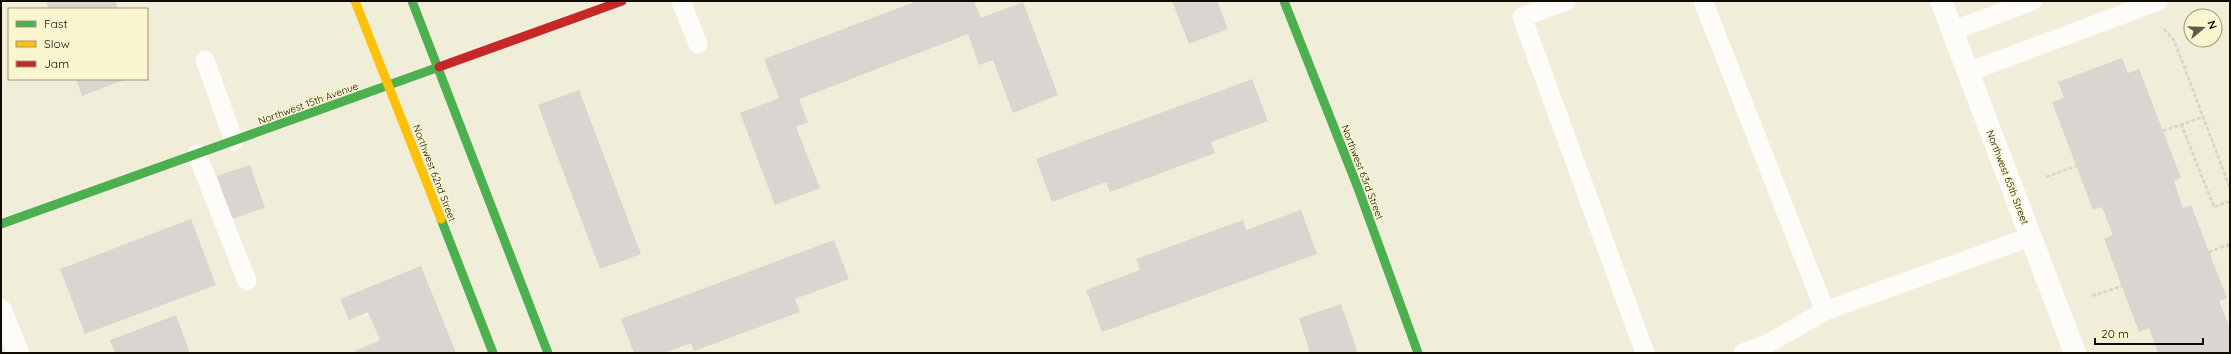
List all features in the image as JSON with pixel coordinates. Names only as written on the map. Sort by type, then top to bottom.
[{"type":"street","name":"Northwest 62nd Street","points":[[355,1],[390,85],[493,353]]},
{"type":"street","points":[[412,1],[548,353]]},
{"type":"street","name":"Northwest 15th Avenue","points":[[1,224],[390,85],[437,66],[622,1]]},
{"type":"street","name":"Northwest 63rd Street","points":[[1284,1],[1358,188],[1418,353]]},
{"type":"street","name":"Northwest 65th Street","points":[[1941,1],[2075,353]]},
{"type":"street","points":[[1,310],[18,353]]},
{"type":"lane","points":[[681,1],[698,44]]},
{"type":"lane","points":[[1566,1],[1522,17],[1645,353]]},
{"type":"lane","points":[[1703,1],[1825,311]]},
{"type":"lane","points":[[1952,31],[2032,1]]},
{"type":"lane","points":[[1968,72],[2158,1]]},
{"type":"lane","points":[[205,60],[234,141]]},
{"type":"lane","points":[[197,154],[247,281]]},
{"type":"lane","points":[[1743,353],[1767,344],[1825,311],[2030,237]]},
{"type":"path","points":[[2161,26],[2174,40],[2230,188]]},
{"type":"path","points":[[2163,131],[2203,117]]},
{"type":"path","points":[[2181,124],[2214,207],[2230,201]]},
{"type":"path","points":[[2046,177],[2076,166]]},
{"type":"path","points":[[2209,252],[2229,244],[2230,250]]},
{"type":"path","points":[[2092,296],[2122,286]]},
{"type":"building","points":[[46,1],[115,1],[118,8],[49,8]]},
{"type":"building","points":[[917,1],[974,1],[981,18],[1023,2],[1058,95],[1013,113],[993,60],[979,65],[968,34],[799,99],[808,122],[796,127],[820,188],[775,205],[740,113],[779,98],[764,59]]},
{"type":"building","points":[[1172,1],[1217,1],[1228,29],[1189,44]]},
{"type":"building","points":[[2122,58],[2128,73],[2139,69],[2181,178],[2174,181],[2183,208],[2191,205],[2227,298],[2219,301],[2230,328],[2230,353],[2158,353],[2149,328],[2139,332],[2104,239],[2113,235],[2102,207],[2093,210],[2052,102],[2064,98],[2058,82]]},
{"type":"building","points":[[1252,79],[1268,121],[1211,142],[1215,153],[1110,192],[1106,182],[1052,202],[1036,159]]},
{"type":"building","points":[[76,80],[124,80],[82,96]]},
{"type":"building","points":[[579,90],[641,254],[600,269],[538,105]]},
{"type":"building","points":[[250,165],[265,208],[231,219],[217,176]]},
{"type":"building","points":[[1301,210],[1317,254],[1102,332],[1086,290],[1140,270],[1136,259],[1243,220],[1246,230]]},
{"type":"building","points":[[191,219],[216,285],[85,334],[60,269]]},
{"type":"building","points":[[834,240],[849,279],[795,299],[800,312],[694,351],[691,343],[664,353],[634,353],[621,319]]},
{"type":"building","points":[[421,266],[456,353],[356,353],[355,351],[380,340],[368,312],[349,320],[340,299]]},
{"type":"building","points":[[1341,304],[1358,353],[1310,353],[1299,318]]},
{"type":"building","points":[[176,315],[190,353],[115,353],[110,340]]},
{"type":"traffic: fast","points":[[412,1],[548,353]]},
{"type":"traffic: fast","points":[[1284,1],[1358,188],[1418,353]]},
{"type":"traffic: fast","points":[[1,224],[439,67]]},
{"type":"traffic: fast","points":[[441,219],[493,353]]},
{"type":"traffic: slow","points":[[355,1],[441,219]]},
{"type":"traffic: jam","points":[[439,67],[622,1]]}]
